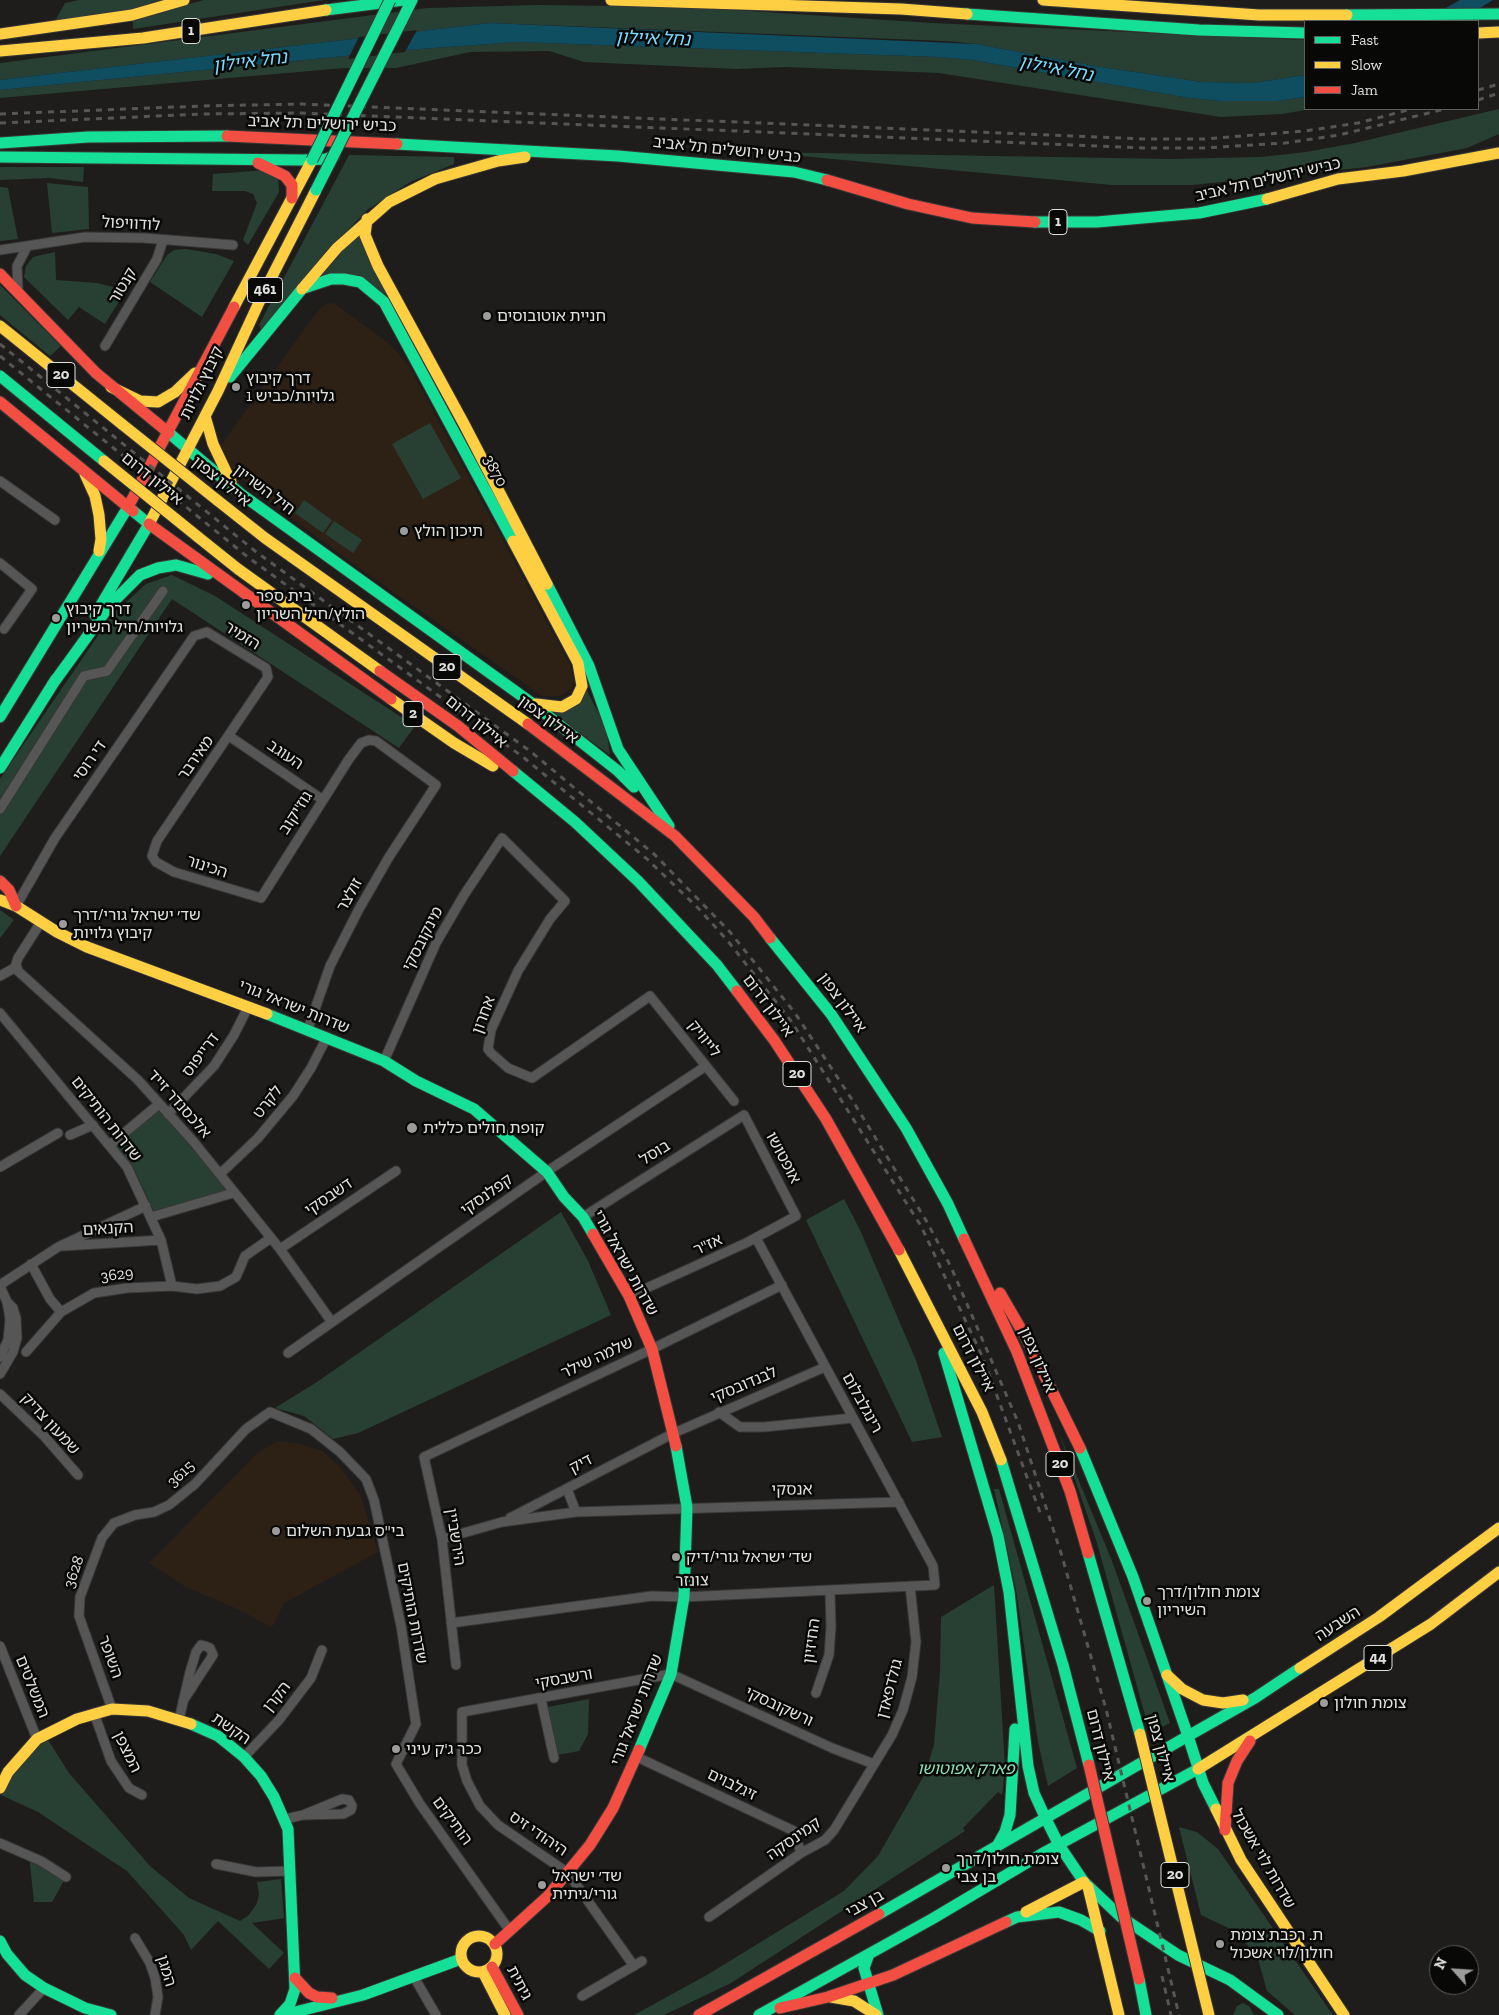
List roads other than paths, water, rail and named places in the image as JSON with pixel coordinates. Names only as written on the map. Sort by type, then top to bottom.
[{"type":"main road","points":[[0,34],[132,14],[184,0]]},
{"type":"main road","name":"קיבוץ גלויות","points":[[0,717],[93,568],[169,433],[312,160],[390,0]]},
{"type":"main road","name":"1","points":[[0,51],[143,38],[404,0]]},
{"type":"main road","name":"קיבוץ גלויות","points":[[0,768],[148,524],[188,450],[262,296],[412,0]]},
{"type":"main road","points":[[611,0],[901,9],[1199,30],[1304,33]]},
{"type":"main road","points":[[1043,0],[1210,14],[1499,14]]},
{"type":"main road","points":[[1479,32],[1499,32]]},
{"type":"main road","name":"כביש ירושלים תל אביב","points":[[0,143],[88,137],[252,136],[618,156],[794,172],[857,187],[908,204],[972,218],[1097,222],[1199,213],[1248,205],[1338,179],[1403,171],[1499,153]]},
{"type":"main road","points":[[0,157],[45,159],[312,160],[334,156]]},
{"type":"main road","points":[[218,391],[337,248],[367,219],[389,202],[413,188],[435,179],[498,161],[520,157],[618,156]]},
{"type":"main road","points":[[246,159],[280,172],[292,185],[292,198]]},
{"type":"main road","points":[[367,219],[365,235],[378,266],[464,424],[589,666],[618,749],[675,836]]},
{"type":"main road","name":"חיל השריון","points":[[0,274],[73,351],[111,387],[241,494],[533,704],[618,771],[651,804],[675,836]]},
{"type":"main road","name":"3870","points":[[302,289],[331,279],[360,282],[384,302],[394,318],[578,663],[582,686],[576,699],[569,704],[554,708],[533,704]]},
{"type":"main road","name":"איילון צפון","points":[[0,326],[265,538],[536,730],[675,836],[754,917],[831,1014],[906,1128],[948,1204],[1017,1352],[1048,1429],[1094,1569],[1140,1734],[1208,2015]]},
{"type":"main road","points":[[111,387],[140,401],[158,402],[186,383],[213,348]]},
{"type":"main road","name":"איילון דרום","points":[[0,376],[238,569],[458,726],[574,822],[638,881],[717,965],[751,1010],[826,1118],[880,1213],[982,1412],[1001,1459],[1061,1655],[1089,1764],[1146,2015]]},
{"type":"main road","points":[[0,402],[148,524]]},
{"type":"main road","points":[[205,416],[218,457],[228,478],[241,494]]},
{"type":"main road","points":[[79,466],[92,488],[100,524],[100,547],[93,568]]},
{"type":"main road","name":"2","points":[[148,524],[454,743],[533,790]]},
{"type":"main road","points":[[52,685],[110,604],[140,575],[158,568],[184,566],[229,583]]},
{"type":"main road","name":"שדרות ישראל גורי","points":[[0,881],[9,890],[16,906]]},
{"type":"main road","name":"שדרות ישראל גורי","points":[[0,900],[16,906],[87,947],[308,1029],[384,1061],[416,1081],[474,1109],[547,1172],[564,1197],[582,1217],[629,1296],[652,1349],[674,1433],[687,1507],[684,1596],[671,1674],[613,1808],[568,1873],[548,1896],[495,1944]]},
{"type":"main road","name":"שדרות לוי אשכול","points":[[948,1204],[1025,1336],[1074,1434],[1133,1577],[1198,1769],[1225,1830],[1252,1878],[1344,2015]]},
{"type":"main road","points":[[935,1320],[998,1536],[1009,1592],[1028,1766],[1034,1793],[1045,1817],[1059,1845],[1086,1884],[1141,1933],[1178,1955],[1230,1980],[1278,2015]]},
{"type":"main road","name":"השבעה","points":[[1188,1736],[1255,1698],[1406,1598],[1499,1528]]},
{"type":"main road","name":"44","points":[[1059,1845],[1253,1737],[1431,1624],[1499,1572]]},
{"type":"main road","points":[[996,1848],[1005,1832],[1010,1815],[1015,1752],[1016,1666]]},
{"type":"main road","points":[[1163,1669],[1182,1689],[1203,1700],[1223,1703],[1255,1698]]},
{"type":"main road","name":"הקשת","points":[[0,1788],[8,1772],[37,1739],[64,1724],[94,1713],[112,1709],[148,1711],[178,1720],[218,1736],[244,1757],[261,1776],[285,1819],[288,1830],[295,1978],[293,1998],[282,2015]]},
{"type":"main road","name":"44","points":[[1045,1817],[1188,1736]]},
{"type":"main road","points":[[1225,1830],[1230,1776],[1253,1737]]},
{"type":"main road","name":"בן צבי","points":[[699,2015],[996,1848],[1045,1817]]},
{"type":"main road","points":[[761,2014],[1059,1845]]},
{"type":"main road","points":[[761,2014],[828,1997],[924,1962],[1086,1884]]},
{"type":"main road","points":[[1086,1884],[1100,1931],[1119,2015]]},
{"type":"main road","points":[[1017,1916],[1059,1912],[1081,1920],[1100,1931]]},
{"type":"main road","points":[[474,1936],[486,1937],[495,1944],[498,1956],[487,1970],[472,1971],[461,1959],[464,1942],[474,1936]]},
{"type":"main road","points":[[0,1941],[7,1954],[25,1975],[44,1988],[85,2008],[111,2015]]},
{"type":"main road","points":[[869,1954],[864,1968],[877,2015]]},
{"type":"main road","name":"הקשת","points":[[282,2015],[344,1998],[363,1995],[461,1959]]},
{"type":"main road","name":"גיתית","points":[[487,1970],[505,2015]]},
{"type":"main road","name":"גיתית","points":[[487,1970],[518,2015]]},
{"type":"main road","name":"הקשת","points":[[295,1978],[309,1993],[316,1997],[344,1998]]},
{"type":"main road","points":[[828,1997],[854,2001],[877,2015]]},
{"type":"street","name":"לודוויפול","points":[[0,250],[27,247],[66,238],[85,237],[233,245]]},
{"type":"street","name":"קנטור","points":[[105,346],[157,259],[163,240]]},
{"type":"street","points":[[18,293],[16,282],[18,266],[27,247]]},
{"type":"street","points":[[0,481],[55,520]]},
{"type":"street","points":[[0,563],[32,589],[4,629]]},
{"type":"street","points":[[0,809],[84,676],[107,671],[163,591]]},
{"type":"street","name":"הזמיר","points":[[194,636],[208,632],[266,668],[268,677]]},
{"type":"street","name":"די רוסי","points":[[16,906],[55,838],[194,636]]},
{"type":"street","name":"מאירבר","points":[[152,856],[157,842],[268,677]]},
{"type":"street","name":"העוגב","points":[[229,736],[323,800]]},
{"type":"street","name":"זולצר","points":[[308,1029],[330,966],[359,909],[389,857],[436,785],[376,741],[369,740],[361,743]]},
{"type":"street","name":"גוז'יקוב","points":[[257,899],[264,896],[283,861],[361,743]]},
{"type":"street","name":"אחרון","points":[[502,838],[566,901],[550,919],[518,971],[491,1030],[488,1049],[491,1053],[508,1068],[532,1078],[650,996]]},
{"type":"street","name":"מינקובסקי","points":[[384,1061],[436,943],[464,895],[502,838]]},
{"type":"street","name":"הכינור","points":[[152,856],[156,862],[174,872],[257,899]]},
{"type":"street","points":[[0,976],[16,967],[18,958],[41,922]]},
{"type":"street","name":"אלכסנדר זייד","points":[[16,967],[138,1080],[220,1174],[233,1193],[280,1249],[331,1321]]},
{"type":"street","name":"לייוויק","points":[[650,996],[734,1101]]},
{"type":"street","name":"דרייפוס","points":[[168,1114],[214,1066],[234,1036],[248,1007]]},
{"type":"street","name":"שדרות הותיקים","points":[[0,1013],[127,1167],[160,1240],[172,1286]]},
{"type":"street","name":"לקרט","points":[[220,1174],[258,1138],[293,1096],[312,1068],[327,1037]]},
{"type":"street","name":"קפלנסקי","points":[[288,1353],[331,1321],[547,1172],[706,1066]]},
{"type":"street","points":[[110,1145],[159,1104]]},
{"type":"street","name":"אופטושו","points":[[744,1115],[796,1216]]},
{"type":"street","name":"בוסל","points":[[582,1217],[744,1115]]},
{"type":"street","points":[[70,1135],[93,1125]]},
{"type":"street","points":[[0,1167],[58,1133]]},
{"type":"street","name":"דשבסקי","points":[[280,1249],[396,1171]]},
{"type":"street","points":[[151,1217],[233,1193]]},
{"type":"street","name":"הקנאים","points":[[0,1285],[58,1246],[146,1206]]},
{"type":"street","name":"אז\"ר","points":[[629,1296],[756,1238],[796,1216]]},
{"type":"street","name":"3629","points":[[60,1312],[94,1293],[127,1288],[172,1286],[205,1288],[220,1286],[236,1277],[245,1256],[271,1238]]},
{"type":"street","name":"רינגלבלום","points":[[756,1238],[933,1566],[935,1586]]},
{"type":"street","name":"הקנאים","points":[[58,1246],[160,1240]]},
{"type":"street","points":[[26,1352],[60,1312],[50,1299],[31,1264]]},
{"type":"street","name":"שלמה שילר","points":[[424,1457],[652,1349],[782,1284]]},
{"type":"street","points":[[0,1285],[16,1318],[17,1338],[10,1359],[0,1374]]},
{"type":"street","points":[[0,1357],[9,1333],[7,1302]]},
{"type":"street","name":"לבנדובסקי","points":[[674,1433],[825,1367]]},
{"type":"street","name":"שמעון צדיק","points":[[0,1394],[44,1436],[78,1475]]},
{"type":"street","name":"שדרות הותיקים","points":[[270,1412],[311,1429],[340,1452],[366,1479],[374,1500],[401,1626],[416,1724]]},
{"type":"street","name":"3615","points":[[102,1538],[114,1523],[136,1515],[154,1512],[168,1505],[195,1484],[246,1429],[270,1412]]},
{"type":"street","points":[[719,1412],[740,1427],[764,1427],[853,1418]]},
{"type":"street","name":"דיק","points":[[502,1522],[674,1433]]},
{"type":"street","name":"הירשביין","points":[[424,1457],[442,1539],[451,1623]]},
{"type":"street","points":[[567,1489],[576,1512]]},
{"type":"street","name":"אנסקי","points":[[687,1507],[899,1502]]},
{"type":"street","name":"דיק","points":[[442,1539],[502,1522],[576,1512],[687,1507]]},
{"type":"street","name":"3628","points":[[80,1616],[80,1597],[102,1538]]},
{"type":"street","name":"גולדפאדן","points":[[874,1764],[892,1735],[903,1710],[912,1677],[916,1642],[910,1586]]},
{"type":"street","name":"צונזר","points":[[451,1623],[652,1596],[935,1586]]},
{"type":"street","name":"החיזיון","points":[[816,1693],[828,1655],[831,1627],[830,1591]]},
{"type":"street","name":"השופר","points":[[80,1616],[112,1709]]},
{"type":"street","points":[[451,1623],[456,1665]]},
{"type":"street","name":"המשלטים","points":[[0,1646],[37,1739]]},
{"type":"street","points":[[178,1720],[183,1701],[196,1652],[198,1647],[205,1646],[210,1648],[213,1655],[183,1701]]},
{"type":"street","name":"הקרן","points":[[244,1757],[279,1720],[305,1686],[318,1665],[322,1650]]},
{"type":"street","name":"ורשקובסקי","points":[[671,1674],[832,1748],[874,1764]]},
{"type":"street","name":"ורשבסקי","points":[[462,1712],[671,1674]]},
{"type":"street","points":[[541,1698],[554,1758]]},
{"type":"street","name":"היהודי זיס","points":[[462,1712],[462,1765],[467,1781],[480,1806],[498,1825],[568,1873],[638,1964],[582,1996]]},
{"type":"street","name":"המצפן","points":[[94,1713],[111,1761],[129,1788],[142,1795]]},
{"type":"street","name":"הותיקים","points":[[416,1724],[396,1764],[420,1804],[510,1931]]},
{"type":"street","name":"זיגלבוים","points":[[637,1756],[794,1832],[801,1853]]},
{"type":"street","name":"קמינסקה","points":[[709,1918],[801,1853],[826,1840],[874,1764]]},
{"type":"street","points":[[285,1819],[303,1815],[342,1799],[349,1800],[352,1806],[351,1810],[343,1814],[303,1815]]},
{"type":"street","points":[[0,1843],[41,1861],[66,1877]]},
{"type":"street","points":[[216,1864],[256,1872],[289,1871]]},
{"type":"street","name":"המגן","points":[[135,1938],[150,1963],[155,1978],[158,1997],[155,2015]]},
{"type":"street","points":[[414,1977],[436,2015]]},
{"type":"street","points":[[19,2015],[44,1988]]},
{"type":"water","points":[[1460,0],[1493,0],[1461,20],[1425,20]]},
{"type":"water","name":"נחל איילון","points":[[490,23],[976,44],[1094,66],[1202,82],[1253,83],[1304,75],[1304,97],[1277,101],[1222,101],[1189,98],[972,60],[938,57],[517,42],[406,50],[0,90],[0,80]]},
{"type":"railway","points":[[1479,90],[1499,84]]},
{"type":"railway","points":[[1479,100],[1499,93]]},
{"type":"railway","points":[[0,114],[302,104],[1143,139],[1204,139],[1305,131],[1358,123],[1408,110]]},
{"type":"railway","points":[[0,123],[203,114],[302,113],[1143,148],[1204,148],[1285,143],[1339,135],[1441,110]]},
{"type":"railway","points":[[0,344],[255,551],[530,751],[655,855],[730,932],[795,1013],[851,1098],[927,1222],[951,1267],[1018,1422],[1061,1553],[1106,1709],[1179,2015]]},
{"type":"railway","points":[[0,356],[249,558],[523,757],[647,859],[699,909],[727,940],[791,1021],[921,1226],[983,1358],[1041,1515]]},
{"type":"railway","points":[[1162,1976],[1171,2015]]},
{"type":"place","name":"חניית אוטובוסים","points":[[487,316]]},
{"type":"place","name":"דרך קיבוץ גלויות/כביש 1","points":[[236,387]]},
{"type":"place","name":"תיכון הולץ","points":[[404,531]]},
{"type":"place","name":"בית ספר הולץ/חיל השריון","points":[[246,605]]},
{"type":"place","name":"דרך קיבוץ גלויות/חיל השריון","points":[[56,618]]},
{"type":"place","name":"שד׳ ישראל גורי/דרך קיבוץ גלויות","points":[[63,924]]},
{"type":"place","name":"קופת חולים כללית","points":[[412,1128]]},
{"type":"place","name":"בי\"ס גבעת השלום","points":[[276,1531]]},
{"type":"place","name":"שד׳ ישראל גורי/דיק","points":[[676,1557]]},
{"type":"place","name":"צומת חולון/דרך השיריון","points":[[1147,1601]]},
{"type":"place","name":"צומת חולון","points":[[1324,1703]]},
{"type":"place","name":"ככר ג'ק עיני","points":[[396,1749]]},
{"type":"place","name":"צומת חולון/דרך בן צבי","points":[[946,1868]]},
{"type":"place","name":"שד׳ ישראל גורי/גיתית","points":[[542,1885]]},
{"type":"place","name":"ת. רכבת צומת חולון/לוי אשכול","points":[[1220,1944]]},
{"type":"park label","name":"פארק אפוטושו","points":[[966,1769]]}]
